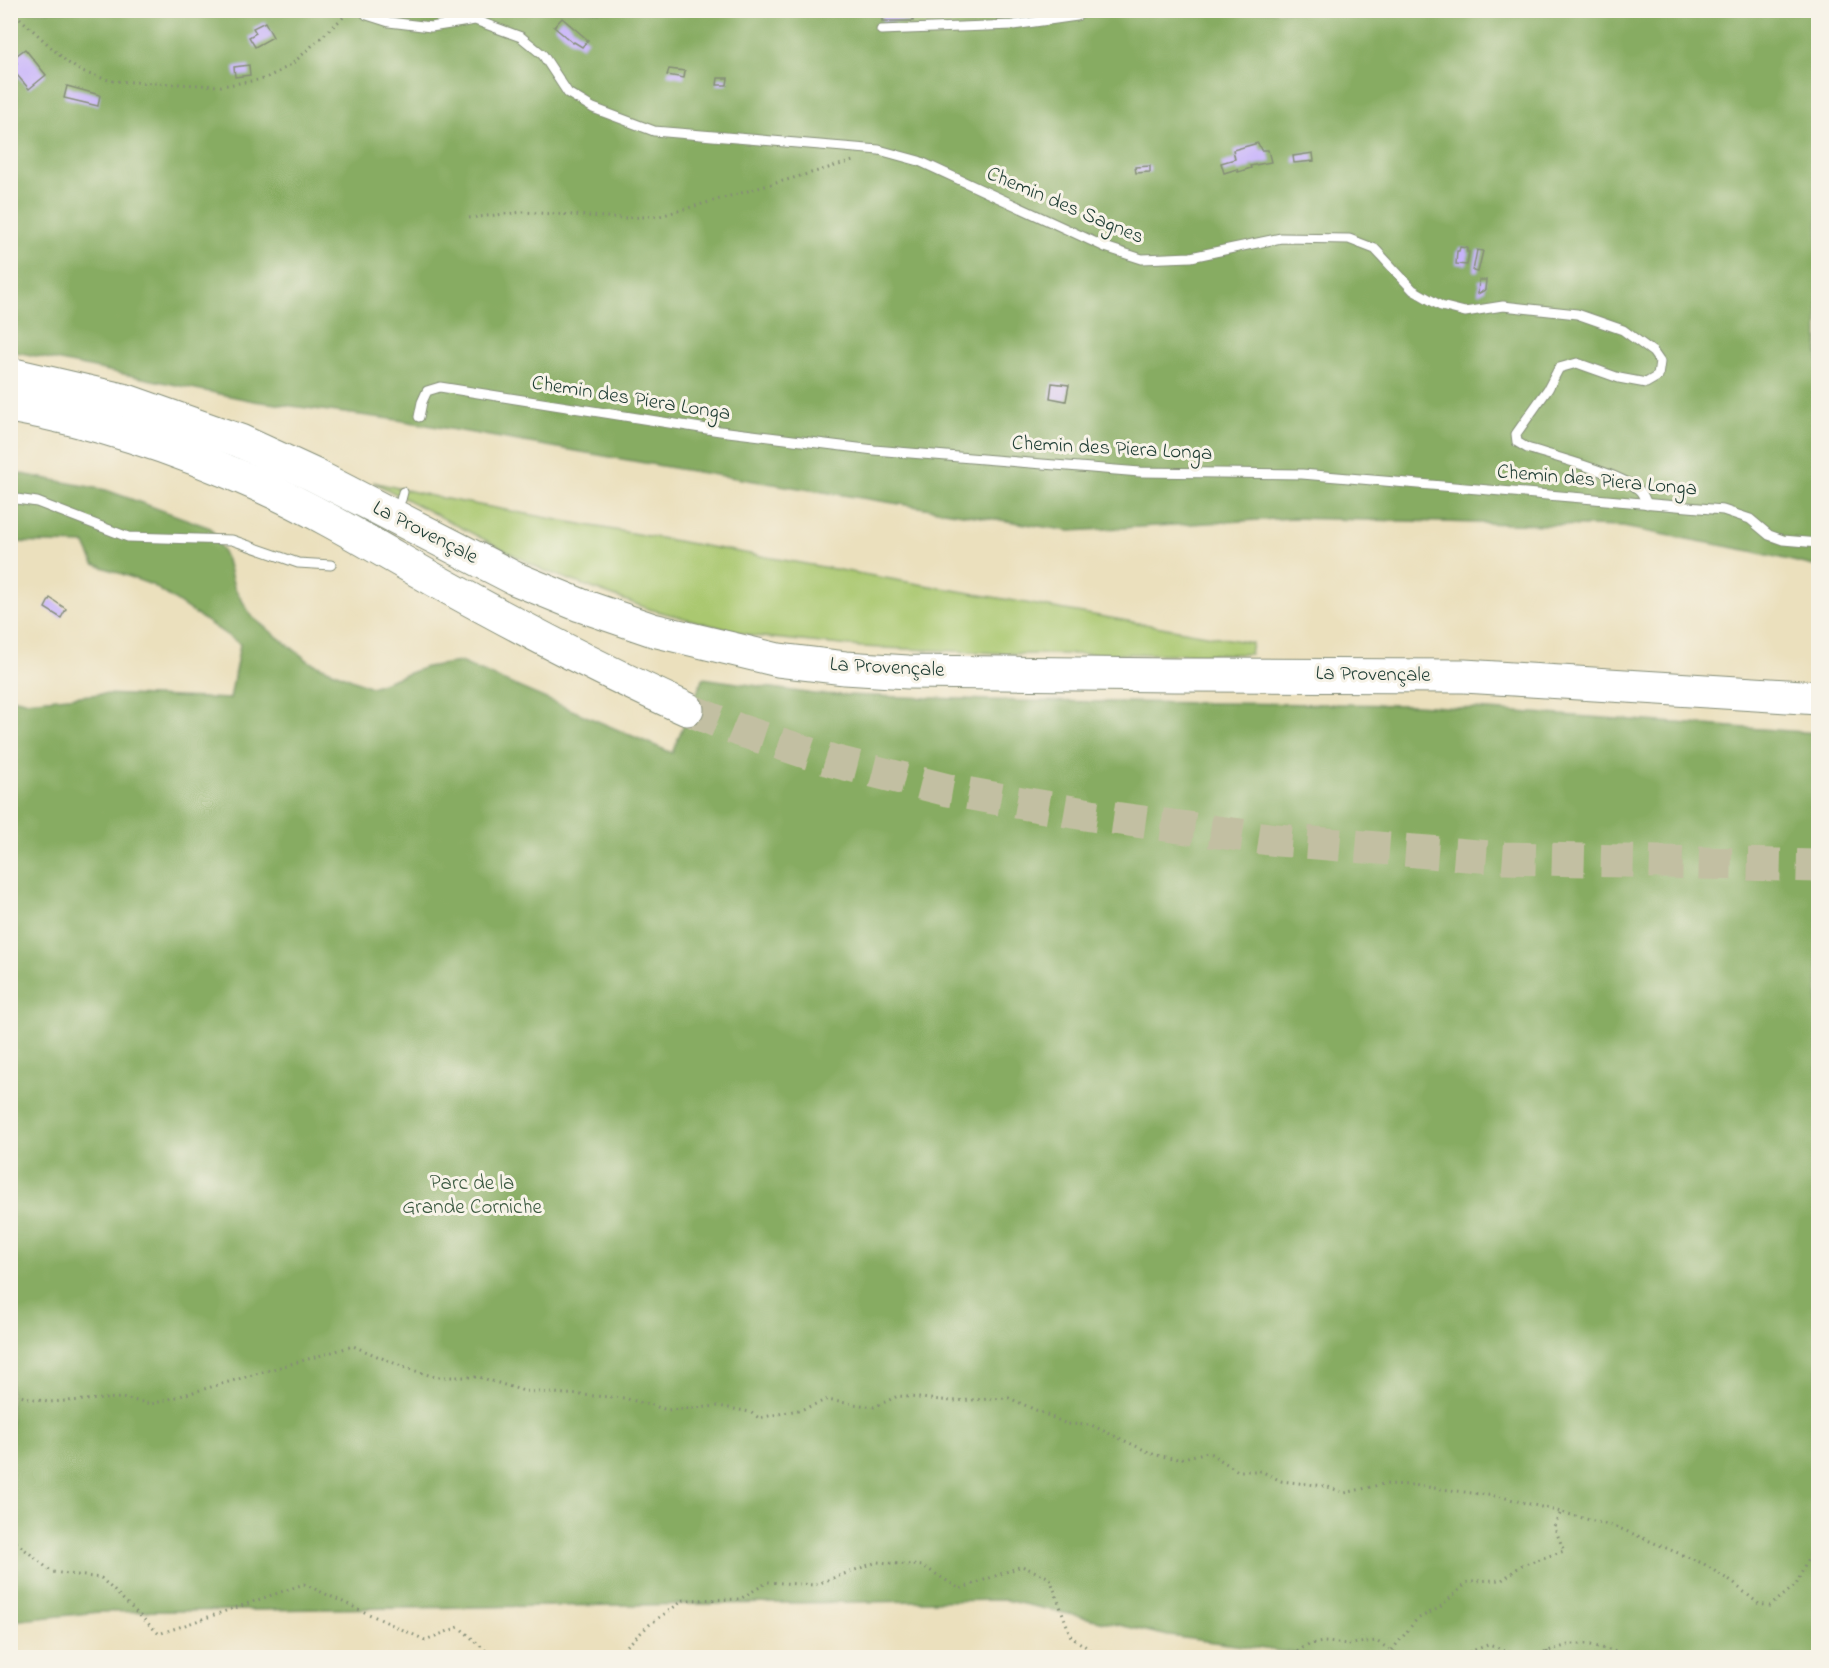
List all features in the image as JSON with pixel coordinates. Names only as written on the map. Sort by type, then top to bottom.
[{"type":"highway","name":"La Provençale","points":[[10,374],[126,400],[240,441],[314,475],[514,578],[580,605],[653,630],[778,660],[845,668],[908,672],[1464,676],[1818,698]]},
{"type":"highway","name":"La Provençale","points":[[10,406],[105,427],[197,459],[262,486],[329,520],[441,584],[597,668],[687,709]]},
{"type":"lane","name":"Chemin des Sagnes","points":[[362,10],[367,15],[389,22],[431,27],[475,20],[522,37],[543,55],[568,93],[593,108],[654,131],[879,150],[919,161],[1085,238],[1142,259],[1191,257],[1281,238],[1349,239],[1375,249],[1413,290],[1441,306],[1465,312],[1503,306],[1541,309],[1577,314],[1623,330],[1653,352],[1660,362],[1658,376],[1646,383],[1619,378],[1577,363],[1559,368],[1548,389],[1516,434],[1517,442],[1527,448],[1600,471],[1628,484],[1640,491],[1647,504]]},
{"type":"lane","points":[[881,30],[1013,25],[1077,16],[1086,10]]},
{"type":"lane","name":"Chemin des Piera Longa","points":[[419,417],[427,391],[440,387],[720,431],[874,450],[1140,472],[1302,474],[1723,510],[1750,519],[1768,535],[1783,540],[1818,543]]},
{"type":"lane","points":[[10,498],[37,502],[128,537],[232,540],[298,563],[331,565]]},
{"type":"path","points":[[11,10],[67,62],[82,72],[112,81],[221,86],[264,79],[291,65],[351,10]]},
{"type":"path","points":[[470,218],[523,212],[622,218],[660,216],[864,158],[879,150]]},
{"type":"path","points":[[10,1394],[48,1402],[122,1398],[152,1404],[353,1346],[406,1368],[435,1377],[479,1377],[524,1391],[624,1398],[668,1410],[719,1406],[750,1412],[759,1418],[803,1409],[826,1400],[874,1407],[898,1396],[952,1401],[1009,1398],[1067,1424],[1091,1425],[1155,1455],[1179,1459],[1208,1452],[1238,1471],[1261,1471],[1281,1481],[1325,1486],[1345,1493],[1383,1484],[1412,1485],[1502,1497],[1561,1512],[1619,1528],[1704,1564],[1759,1604],[1770,1606],[1796,1585],[1818,1537]]},
{"type":"path","points":[[1392,1650],[1417,1619],[1439,1608],[1469,1581],[1502,1580],[1522,1565],[1564,1551],[1554,1526],[1561,1512]]},
{"type":"path","points":[[10,1541],[17,1542],[52,1572],[101,1578],[159,1635],[304,1584],[425,1640],[459,1627],[494,1658]]},
{"type":"path","points":[[614,1658],[649,1625],[684,1600],[740,1599],[768,1582],[814,1586],[877,1562],[923,1566],[960,1589],[1022,1566],[1050,1578],[1071,1638],[1103,1658]]},
{"type":"path","points":[[1287,1658],[1309,1644],[1324,1642],[1351,1644],[1376,1641],[1404,1658]]},
{"type":"path","points":[[1452,1658],[1488,1645],[1523,1655],[1572,1644],[1587,1644],[1639,1658]]},
{"type":"path","points":[[1547,1651],[1548,1658]]},
{"type":"green space","points":[[11,11],[1818,11],[1818,567],[1751,551],[1623,527],[1293,518],[1070,531],[679,469],[398,420],[254,401],[11,351]]},
{"type":"green space","name":"Parc de la Grande Corniche","points":[[11,472],[106,490],[211,528],[227,560],[234,587],[252,617],[310,662],[371,687],[426,667],[460,662],[672,753],[703,678],[814,694],[1018,701],[1416,705],[1818,733],[1818,1657],[1323,1657],[1169,1636],[1005,1600],[99,1612],[11,1621],[11,698],[25,701],[101,694],[230,699],[240,644],[152,585],[94,564],[85,544],[11,542]]},
{"type":"green space","points":[[373,482],[436,497],[569,522],[1252,643],[1250,654],[1021,654],[861,647],[753,636],[649,609],[543,570]]},
{"type":"building","points":[[455,10],[466,10],[466,17],[455,18]]},
{"type":"building","points":[[882,10],[913,10],[913,21],[882,21]]},
{"type":"building","points":[[949,10],[975,10],[974,18],[959,17],[960,14],[949,13]]},
{"type":"building","points":[[562,18],[588,40],[582,47],[573,43],[554,27]]},
{"type":"building","points":[[265,22],[273,37],[255,47],[249,37],[256,33],[253,28]]},
{"type":"building","points":[[25,49],[46,75],[29,89],[11,68],[17,63],[13,58]]},
{"type":"building","points":[[249,65],[250,75],[235,77],[234,67]]},
{"type":"building","points":[[669,69],[685,71],[684,78],[667,75]]},
{"type":"building","points":[[718,78],[728,78],[727,85],[717,85]]},
{"type":"building","points":[[67,86],[100,95],[98,106],[64,98]]},
{"type":"building","points":[[1258,143],[1261,150],[1268,150],[1271,162],[1250,166],[1251,168],[1238,172],[1237,169],[1224,173],[1221,163],[1235,159],[1233,150]]},
{"type":"building","points":[[1313,153],[1314,161],[1294,163],[1293,156]]},
{"type":"building","points":[[1150,166],[1150,172],[1136,173],[1135,167]]},
{"type":"building","points":[[1460,247],[1467,248],[1469,252],[1467,265],[1456,264],[1457,251]]},
{"type":"building","points":[[1477,250],[1483,251],[1478,272],[1473,271]]},
{"type":"building","points":[[1479,280],[1486,280],[1485,290],[1478,294]]},
{"type":"building","points":[[1052,383],[1069,385],[1066,401],[1050,398]]},
{"type":"building","points":[[50,598],[66,609],[61,618],[45,608]]},
{"type":"tunnel","points":[[687,709],[739,730],[833,761],[948,790],[1091,815],[1277,840],[1504,858],[1818,866]]}]
